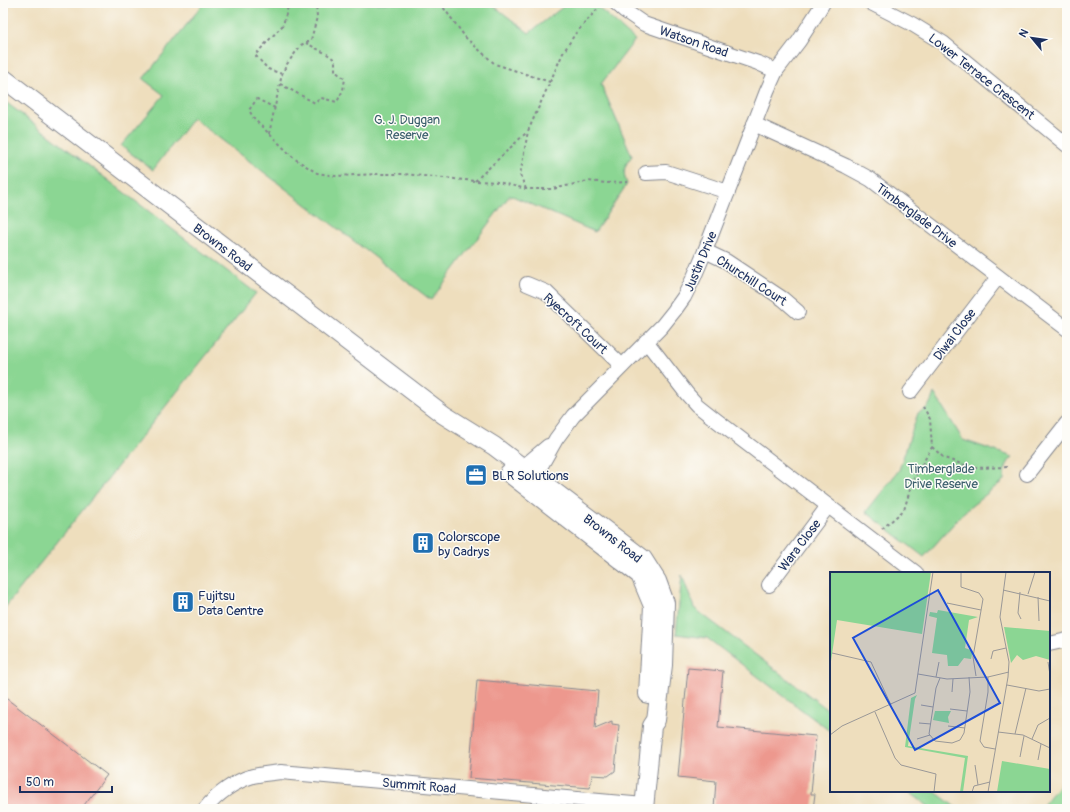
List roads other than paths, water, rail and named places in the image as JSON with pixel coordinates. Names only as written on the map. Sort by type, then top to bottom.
[{"type":"street","name":"Watson Road","points":[[616,3],[644,24],[758,63],[776,71]]},
{"type":"street","name":"Justin Drive","points":[[525,478],[573,416],[662,326],[684,297],[705,251],[776,71],[799,41],[823,3]]},
{"type":"street","name":"Lower Terrace Crescent","points":[[871,3],[912,24],[943,43],[1067,145]]},
{"type":"street","name":"Browns Road","points":[[3,78],[444,414],[494,446],[525,478],[643,559],[657,581],[665,603],[662,665],[656,720],[652,726],[644,807]]},
{"type":"street","name":"Timberglade Drive","points":[[754,124],[865,176],[1067,330]]},
{"type":"street","points":[[646,173],[666,172],[728,192]]},
{"type":"street","name":"Churchill Court","points":[[705,251],[726,261],[782,299],[798,312]]},
{"type":"street","name":"Diwai Close","points":[[910,392],[998,277]]},
{"type":"street","name":"Ryecroft Court","points":[[527,284],[546,292],[622,366]]},
{"type":"street","points":[[646,341],[697,405],[915,572]]},
{"type":"street","points":[[1027,474],[1067,423]]},
{"type":"street","name":"Wara Close","points":[[769,585],[828,506]]},
{"type":"street","points":[[1050,644],[1067,640]]},
{"type":"street","name":"Summit Road","points":[[205,809],[231,786],[253,776],[281,772],[644,807]]},
{"type":"place","name":"BLR Solutions","points":[[476,475]]},
{"type":"place","name":"Colorscope by Cadrys","points":[[423,543]]},
{"type":"place","name":"Fujitsu Data Centre","points":[[183,602]]},
{"type":"park label","name":"G. J. Duggan Reserve","points":[[407,126]]},
{"type":"park label","name":"Timberglade Drive Reserve","points":[[941,476]]}]
